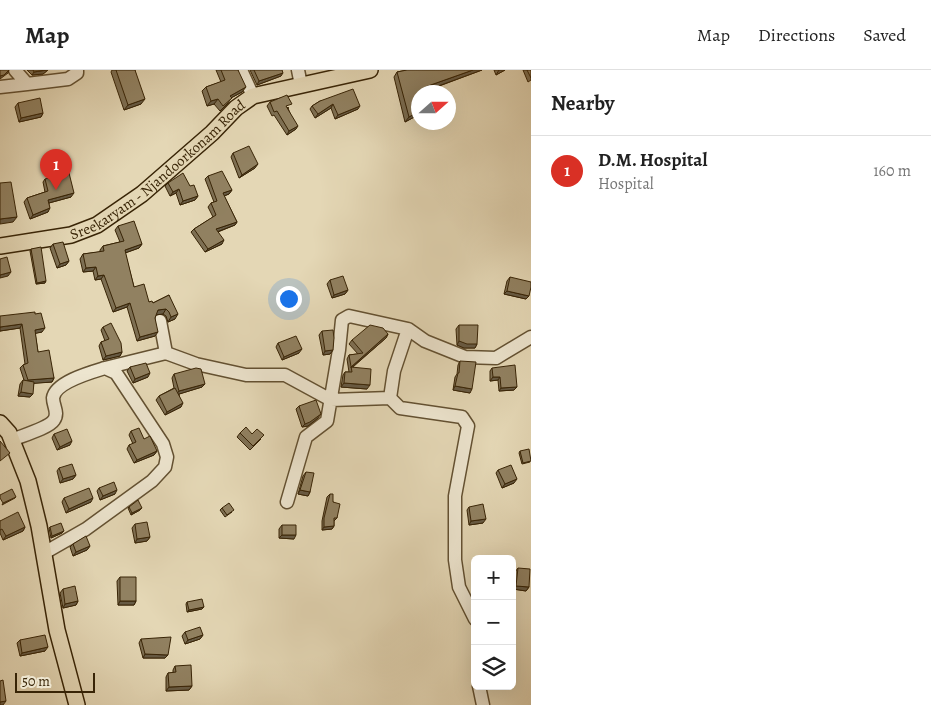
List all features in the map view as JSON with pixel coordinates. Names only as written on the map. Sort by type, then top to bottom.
[{"type":"main road","name":"Sreekaryam - Njandoorkonam Road","points":[[0,246],[71,235],[97,225],[142,194],[212,133],[236,108],[253,96],[299,77],[370,70]]},
{"type":"main road","points":[[0,423],[9,433],[28,481],[44,553],[57,630],[77,705]]},
{"type":"street","points":[[15,70],[27,84]]},
{"type":"street","points":[[0,87],[68,79],[77,73],[77,70]]},
{"type":"street","points":[[241,70],[253,96]]},
{"type":"street","points":[[287,502],[306,437],[327,421],[342,320],[349,316],[408,329],[425,342],[465,356],[496,358],[531,337]]},
{"type":"street","points":[[160,321],[166,353]]},
{"type":"street","points":[[390,398],[394,371],[408,329]]},
{"type":"street","points":[[12,440],[53,422],[56,412],[53,400],[58,388],[82,376],[105,368],[166,353],[196,364],[246,375],[285,376],[331,400],[390,398],[400,408],[462,417],[468,426],[455,496],[455,560],[459,587],[471,611]]},
{"type":"street","points":[[44,553],[86,529],[152,481],[165,468],[167,457],[163,444],[116,372],[105,368]]},
{"type":"street","points":[[480,690],[482,705]]},
{"type":"building","points":[[0,70],[9,70],[0,76]]},
{"type":"building","points":[[116,70],[135,70],[145,99],[128,105]]},
{"type":"building","points":[[221,70],[238,70],[246,87],[230,96],[232,98],[223,106],[218,99],[211,101],[206,87],[225,80]]},
{"type":"building","points":[[254,70],[282,70],[283,73],[259,81]]},
{"type":"building","points":[[407,70],[473,70],[431,85],[411,85],[411,116],[409,117],[397,72]]},
{"type":"building","points":[[527,70],[531,70],[531,78]]},
{"type":"building","points":[[353,89],[360,106],[338,115],[333,104],[318,114],[312,106],[320,101]]},
{"type":"building","points":[[287,95],[292,104],[286,106],[298,126],[289,131],[277,111],[274,112],[270,102]]},
{"type":"building","points":[[40,98],[43,113],[21,118],[18,103]]},
{"type":"building","points":[[249,146],[258,164],[242,175],[233,153]]},
{"type":"building","points":[[222,171],[232,190],[223,193],[237,222],[216,229],[224,240],[208,249],[194,229],[216,215],[211,203],[217,201],[208,176]]},
{"type":"building","points":[[69,173],[74,193],[48,200],[50,208],[33,215],[27,198],[48,191],[45,179]]},
{"type":"building","points":[[183,173],[190,186],[194,185],[198,196],[183,201],[179,189],[173,192],[168,183]]},
{"type":"building","points":[[11,182],[17,217],[0,219],[0,183]]},
{"type":"building","points":[[134,221],[142,244],[125,250],[134,287],[144,284],[149,302],[152,301],[153,303],[169,295],[178,314],[171,317],[166,309],[158,310],[155,318],[158,332],[140,337],[130,303],[116,308],[104,275],[98,276],[96,267],[86,268],[83,254],[104,251],[103,246],[124,241],[118,226]]},
{"type":"building","points":[[63,242],[69,261],[60,264],[53,244]]},
{"type":"building","points":[[41,247],[46,281],[37,283],[31,249]]},
{"type":"building","points":[[7,257],[11,272],[0,275],[0,259]]},
{"type":"building","points":[[343,276],[348,290],[334,295],[330,280]]},
{"type":"building","points":[[510,277],[531,282],[529,296],[507,291]]},
{"type":"building","points":[[35,312],[35,314],[41,313],[45,328],[35,330],[38,352],[49,350],[54,378],[28,380],[23,365],[28,363],[22,324],[0,327],[0,316]]},
{"type":"building","points":[[111,323],[121,343],[122,352],[106,356],[101,342],[109,339],[103,327]]},
{"type":"building","points":[[370,325],[383,328],[388,334],[351,367],[349,355],[363,353],[352,340]]},
{"type":"building","points":[[459,325],[478,325],[477,344],[467,344],[459,341]]},
{"type":"building","points":[[333,330],[333,350],[325,351],[322,331]]},
{"type":"building","points":[[296,336],[302,349],[284,357],[278,343]]},
{"type":"building","points":[[460,361],[476,362],[472,389],[455,386]]},
{"type":"building","points":[[146,363],[150,373],[135,379],[130,367]]},
{"type":"building","points":[[515,365],[517,387],[501,388],[500,377],[493,377],[492,368]]},
{"type":"building","points":[[351,367],[371,369],[370,385],[344,383],[345,372],[352,372]]},
{"type":"building","points":[[196,368],[201,369],[205,384],[179,391],[174,374]]},
{"type":"building","points":[[23,380],[34,382],[33,394],[21,392]]},
{"type":"building","points":[[175,388],[183,403],[167,412],[159,396]]},
{"type":"building","points":[[316,400],[321,414],[305,424],[299,406]]},
{"type":"building","points":[[246,427],[252,434],[257,429],[264,435],[253,446],[240,433]]},
{"type":"building","points":[[139,428],[144,439],[150,436],[157,451],[137,460],[129,445],[136,442],[131,431]]},
{"type":"building","points":[[67,429],[72,441],[60,447],[54,434]]},
{"type":"building","points":[[0,441],[10,453],[0,461]]},
{"type":"building","points":[[529,449],[531,461],[523,463],[520,451]]},
{"type":"building","points":[[72,464],[76,475],[63,479],[59,468]]},
{"type":"building","points":[[511,465],[517,479],[505,484],[498,470]]},
{"type":"building","points":[[306,472],[314,473],[310,492],[300,490]]},
{"type":"building","points":[[114,482],[117,490],[103,496],[99,488]]},
{"type":"building","points":[[89,488],[93,498],[69,509],[64,498]]},
{"type":"building","points":[[12,489],[16,497],[3,503],[0,495]]},
{"type":"building","points":[[330,494],[333,494],[333,502],[340,504],[337,518],[334,518],[334,526],[324,527],[324,518]]},
{"type":"building","points":[[138,500],[142,508],[132,513],[129,507]]},
{"type":"building","points":[[229,503],[234,510],[227,515],[222,508]]},
{"type":"building","points":[[483,504],[486,519],[471,521],[469,507]]},
{"type":"building","points":[[18,512],[25,527],[6,536],[2,529],[0,530],[0,521]]},
{"type":"building","points":[[147,522],[150,537],[137,539],[135,524]]},
{"type":"building","points":[[61,523],[64,531],[52,536],[50,527]]},
{"type":"building","points":[[282,525],[296,525],[296,535],[282,535]]},
{"type":"building","points":[[86,536],[90,546],[76,552],[73,544]]},
{"type":"building","points":[[518,568],[530,569],[529,587],[516,586]]},
{"type":"building","points":[[120,577],[136,577],[136,601],[120,601]]},
{"type":"building","points":[[75,586],[78,601],[65,604],[63,589]]},
{"type":"building","points":[[202,599],[204,607],[189,610],[187,602]]},
{"type":"building","points":[[200,627],[203,635],[188,640],[185,632]]},
{"type":"building","points":[[45,635],[48,647],[22,653],[20,640]]},
{"type":"building","points":[[171,637],[168,655],[145,654],[141,639]]},
{"type":"building","points":[[191,665],[192,686],[169,687],[168,673],[176,672],[175,666]]},
{"type":"building","points":[[3,680],[6,701],[0,702],[0,681]]},
{"type":"place","name":"D.M. Hospital","points":[[56,190]]}]
